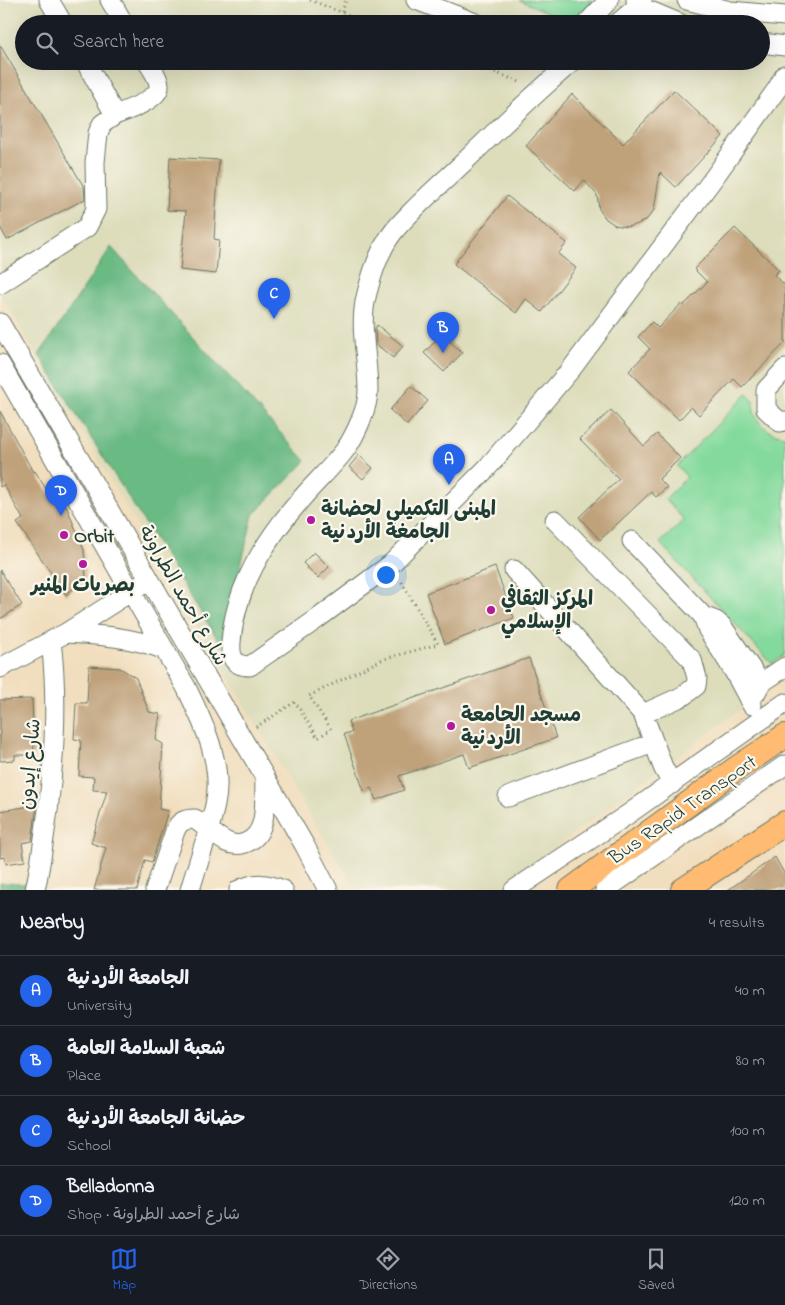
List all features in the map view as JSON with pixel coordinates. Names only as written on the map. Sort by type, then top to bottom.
[{"type":"main road","points":[[571,890],[737,768],[785,736]]},
{"type":"main road","points":[[683,890],[785,823]]},
{"type":"street","points":[[49,0],[58,15]]},
{"type":"street","points":[[110,0],[119,15]]},
{"type":"street","points":[[416,0],[455,15]]},
{"type":"street","points":[[595,15],[609,0]]},
{"type":"street","points":[[687,0],[730,11],[785,16]]},
{"type":"street","points":[[626,15],[639,2],[664,15]]},
{"type":"street","points":[[770,44],[785,46]]},
{"type":"street","points":[[90,70],[115,116]]},
{"type":"street","points":[[0,284],[87,228],[96,210],[95,162],[98,133],[102,124],[138,106],[152,97],[158,90],[160,85],[152,70]]},
{"type":"street","points":[[562,70],[427,197],[393,232],[378,260],[367,293],[362,317],[368,393],[366,407],[346,449],[272,534],[256,563],[240,602],[234,623],[231,646],[234,661],[243,666],[250,666],[391,564],[487,468],[572,368],[713,179],[777,89],[785,74]]},
{"type":"street","name":"شارع أحمد الطراونة","points":[[0,323],[305,846],[328,890]]},
{"type":"street","points":[[0,364],[186,686],[203,722],[211,745],[216,782],[216,803],[190,890]]},
{"type":"street","points":[[785,369],[766,390],[766,409],[780,422],[785,421]]},
{"type":"street","points":[[555,520],[692,660],[697,678],[696,686],[683,696],[643,714]]},
{"type":"street","points":[[632,541],[703,616],[708,630],[735,673],[752,705]]},
{"type":"street","points":[[514,570],[643,714],[653,743],[672,784]]},
{"type":"street","points":[[0,668],[58,637],[150,580]]},
{"type":"street","points":[[703,616],[722,626],[761,683]]},
{"type":"street","points":[[58,637],[127,639],[165,650]]},
{"type":"street","name":"شارع إيدون","points":[[35,890],[54,761],[58,637]]},
{"type":"street","points":[[751,727],[752,705],[761,683],[785,667]]},
{"type":"street","points":[[514,890],[672,784],[785,703]]},
{"type":"street","points":[[508,797],[653,743]]},
{"type":"street","name":"Bus Rapid Transport","points":[[604,890],[785,765]]},
{"type":"street","name":"Bus Rapid Transport","points":[[622,890],[785,780]]},
{"type":"street","points":[[155,890],[177,825],[182,821],[194,819],[224,840],[236,845],[253,840],[260,831],[263,821],[266,781]]},
{"type":"street","points":[[239,890],[250,885],[268,884],[283,890]]},
{"type":"path","points":[[310,0],[350,15]]},
{"type":"path","points":[[342,12],[346,0]]},
{"type":"path","points":[[489,70],[539,90]]},
{"type":"path","points":[[240,737],[295,702],[318,738],[331,729],[309,696],[381,660],[438,644],[391,564]]},
{"type":"shaded area","points":[[0,0],[785,0],[785,676],[498,890],[357,890],[314,822],[0,294]]},
{"type":"green space","points":[[519,0],[594,1],[578,15],[554,15]]},
{"type":"green space","points":[[111,247],[306,461],[253,515],[222,646],[39,355]]},
{"type":"green space","points":[[747,394],[753,401],[755,414],[762,425],[778,435],[785,436],[785,655],[772,664],[660,543],[684,520],[665,499],[687,477],[677,466]]},
{"type":"green space","points":[[0,883],[32,884],[31,890],[0,890]]},
{"type":"building","points":[[0,45],[84,187],[85,199],[7,240],[0,227]]},
{"type":"building","points":[[674,90],[723,136],[676,187],[660,172],[654,210],[647,219],[638,224],[627,227],[615,225],[606,219],[599,209],[597,195],[584,180],[575,191],[526,146],[572,94],[623,144]]},
{"type":"building","points":[[170,157],[219,160],[214,239],[219,240],[216,274],[180,270],[186,211],[167,210]]},
{"type":"building","points":[[507,196],[567,243],[558,254],[576,268],[542,312],[526,299],[516,313],[454,264]]},
{"type":"building","points":[[735,228],[779,270],[774,275],[785,285],[785,343],[742,387],[734,379],[699,415],[691,407],[679,420],[629,371],[650,349],[638,337],[652,322],[658,328],[681,304],[683,306],[707,282],[694,269]]},
{"type":"building","points":[[377,325],[403,346],[393,358],[376,344],[375,329]]},
{"type":"building","points":[[442,334],[462,353],[444,372],[424,353]]},
{"type":"building","points":[[411,386],[428,401],[407,425],[390,410]]},
{"type":"building","points":[[611,410],[644,446],[657,434],[680,458],[659,479],[667,487],[656,497],[651,492],[600,540],[579,517],[619,479],[580,439]]},
{"type":"building","points":[[0,411],[33,472],[35,471],[52,499],[61,493],[84,550],[86,578],[66,595],[17,523],[23,519],[4,485],[0,487]]},
{"type":"building","points":[[359,455],[373,468],[363,479],[349,467]]},
{"type":"building","points":[[314,552],[329,567],[318,578],[303,563]]},
{"type":"building","name":"المركز الثقافي الإسلامي","points":[[495,567],[514,618],[445,644],[426,593]]},
{"type":"building","points":[[0,570],[22,605],[0,619]]},
{"type":"building","name":"مسجد الجامعة الأردنية","points":[[529,658],[556,738],[469,768],[464,754],[399,776],[404,790],[376,800],[371,788],[364,791],[344,734],[352,732],[348,721]]},
{"type":"building","points":[[89,666],[120,668],[136,678],[149,712],[160,714],[156,740],[163,744],[159,809],[168,811],[152,862],[145,860],[137,890],[94,890],[106,848],[91,843],[107,791],[93,790],[94,777],[79,776],[81,740],[74,739],[76,703],[87,703]]},
{"type":"building","points":[[32,699],[34,755],[15,755],[15,760],[0,761],[0,700]]},
{"type":"building","points":[[37,805],[32,841],[22,843],[25,861],[6,864],[5,857],[0,858],[0,811]]},
{"type":"building","points":[[775,857],[785,875],[785,890],[728,890]]},
{"type":"place","name":"حضانة الجامعة الأردنية","points":[[274,319]]},
{"type":"place","name":"شعبة السلامة العامة","points":[[443,353]]},
{"type":"place","name":"الجامعة الأردنية","points":[[449,485]]},
{"type":"place","name":"Belladonna","points":[[61,516]]},
{"type":"place","name":"المبنى التكميلي لحضانة الجامغة الأردنية","points":[[311,520]]},
{"type":"place","name":"Orbit","points":[[64,535]]},
{"type":"place","name":"بصريات المنير","points":[[83,564]]},
{"type":"place","name":"المركز الثقافي الإسلامي","points":[[491,610]]},
{"type":"place","name":"مسجد الجامعة الأردنية","points":[[451,726]]}]
